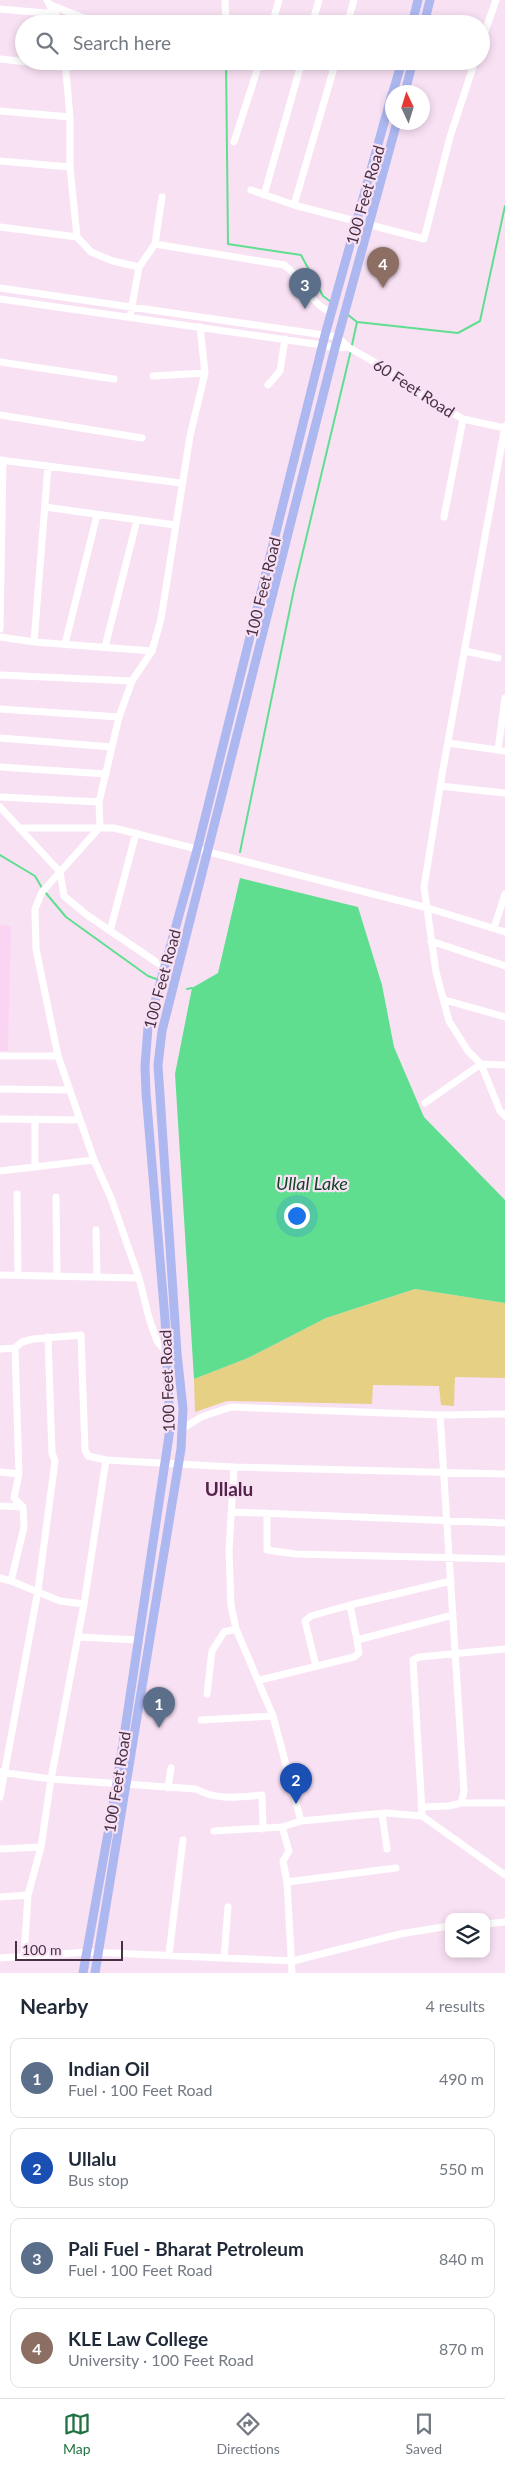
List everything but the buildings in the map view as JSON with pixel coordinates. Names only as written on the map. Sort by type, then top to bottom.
[{"type":"main road","points":[[414,15],[418,0]]},
{"type":"main road","points":[[426,15],[430,0]]},
{"type":"main road","name":"100 Feet Road","points":[[395,85],[399,70]]},
{"type":"main road","points":[[407,85],[411,70]]},
{"type":"main road","name":"100 Feet Road","points":[[95,1973],[121,1784],[138,1640],[170,1429],[167,1353],[145,1066],[148,1027],[197,850],[322,345],[385,122]]},
{"type":"main road","name":"100 Feet Road","points":[[83,1973],[121,1784],[179,1464],[182,1429],[183,1409],[177,1353],[158,1065],[162,1031],[209,853],[344,312],[394,130]]},
{"type":"street","points":[[225,0],[226,15]]},
{"type":"street","points":[[275,15],[279,0]]},
{"type":"street","points":[[315,15],[319,0]]},
{"type":"street","points":[[350,15],[354,0]]},
{"type":"street","points":[[490,17],[496,0]]},
{"type":"street","points":[[49,3],[56,14]]},
{"type":"street","points":[[49,3],[78,15]]},
{"type":"street","points":[[0,8],[56,14]]},
{"type":"street","points":[[0,59],[15,60]]},
{"type":"street","points":[[66,70],[70,117],[70,167],[78,237],[91,252],[113,261],[139,267]]},
{"type":"street","points":[[234,142],[257,70]]},
{"type":"street","points":[[264,195],[299,70]]},
{"type":"street","points":[[294,205],[333,70]]},
{"type":"street","points":[[251,190],[294,205],[424,239],[450,137],[472,70]]},
{"type":"street","points":[[0,111],[70,117]]},
{"type":"street","points":[[0,161],[70,167]]},
{"type":"street","points":[[130,317],[139,267],[155,244],[162,196]]},
{"type":"street","points":[[0,226],[78,237]]},
{"type":"street","points":[[155,244],[284,265],[294,272],[321,309],[333,307]]},
{"type":"street","points":[[0,288],[338,337]]},
{"type":"street","points":[[0,299],[285,339],[335,348],[350,348]]},
{"type":"street","points":[[177,1353],[167,1353],[157,1341],[139,1278],[111,1198],[94,1160],[58,1056],[36,949],[35,909],[42,892],[100,827],[99,802],[120,717],[132,681],[152,651],[161,619],[190,436],[205,373],[200,327]]},
{"type":"street","name":"60 Feet Road","points":[[338,337],[350,348],[463,419],[505,427]]},
{"type":"street","points":[[268,386],[280,371],[285,339]]},
{"type":"street","points":[[0,362],[114,378]]},
{"type":"street","points":[[153,376],[205,373]]},
{"type":"street","points":[[0,415],[142,438]]},
{"type":"street","points":[[444,517],[463,419]]},
{"type":"street","points":[[503,1113],[481,1064],[468,1051],[449,1021],[445,1000],[436,972],[424,887],[440,786],[505,427]]},
{"type":"street","points":[[0,629],[2,460],[182,483]]},
{"type":"street","points":[[34,642],[48,466]]},
{"type":"street","points":[[45,507],[175,525]]},
{"type":"street","points":[[64,644],[97,515]]},
{"type":"street","points":[[105,647],[137,520]]},
{"type":"street","points":[[0,637],[34,642],[152,651]]},
{"type":"street","points":[[465,651],[498,658]]},
{"type":"street","points":[[0,675],[132,681]]},
{"type":"street","points":[[448,743],[502,750],[505,698]]},
{"type":"street","points":[[0,709],[120,717]]},
{"type":"street","points":[[0,738],[112,747]]},
{"type":"street","points":[[0,767],[106,774]]},
{"type":"street","points":[[440,786],[505,793]]},
{"type":"street","points":[[0,797],[99,802]]},
{"type":"street","points":[[0,807],[60,872],[64,896],[110,931],[162,976]]},
{"type":"street","points":[[19,828],[100,827],[136,833],[428,908],[505,932]]},
{"type":"street","points":[[110,931],[136,833]]},
{"type":"street","points":[[494,928],[505,894]]},
{"type":"street","points":[[432,941],[505,966]]},
{"type":"street","points":[[445,1000],[505,1017]]},
{"type":"street","points":[[0,1056],[58,1056]]},
{"type":"street","points":[[425,1103],[481,1064],[505,1065]]},
{"type":"street","points":[[0,1088],[70,1090]]},
{"type":"street","points":[[0,1119],[80,1120]]},
{"type":"street","points":[[35,1119],[35,1167]]},
{"type":"street","points":[[0,1171],[94,1160]]},
{"type":"street","points":[[17,1194],[18,1274]]},
{"type":"street","points":[[56,1197],[57,1276]]},
{"type":"street","points":[[96,1230],[97,1277]]},
{"type":"street","points":[[0,1275],[139,1278]]},
{"type":"street","points":[[0,1349],[15,1348],[22,1342],[48,1337],[81,1335],[85,1450],[88,1456],[106,1460],[234,1467],[444,1474],[505,1474]]},
{"type":"street","points":[[0,1797],[1,1772],[38,1590],[55,1461],[52,1453],[48,1337]]},
{"type":"street","points":[[11,1581],[24,1527],[23,1507],[14,1498],[19,1474],[15,1348]]},
{"type":"street","points":[[182,1429],[201,1417],[231,1407],[440,1415],[505,1414]]},
{"type":"street","points":[[440,1415],[464,1792],[461,1803]]},
{"type":"street","points":[[24,1956],[28,1895],[41,1848],[51,1779],[84,1604],[106,1460]]},
{"type":"street","points":[[234,1467],[233,1512],[229,1551],[230,1596],[236,1629],[260,1680],[273,1716],[301,1822]]},
{"type":"street","points":[[0,1472],[19,1474]]},
{"type":"street","points":[[0,1506],[23,1507]]},
{"type":"street","points":[[233,1512],[505,1523]]},
{"type":"street","points":[[267,1513],[267,1550],[295,1554],[505,1560]]},
{"type":"street","points":[[0,1578],[38,1590],[60,1601],[84,1604]]},
{"type":"street","points":[[316,1666],[305,1621],[311,1616],[451,1581]]},
{"type":"street","points":[[260,1680],[354,1657],[359,1652],[350,1605]]},
{"type":"street","points":[[357,1640],[453,1615]]},
{"type":"street","points":[[207,1694],[212,1651],[224,1632],[236,1629]]},
{"type":"street","points":[[78,1637],[138,1640]]},
{"type":"street","points":[[422,1816],[413,1662],[419,1657],[505,1649]]},
{"type":"street","points":[[201,1720],[273,1716]]},
{"type":"street","points":[[168,1788],[171,1768]]},
{"type":"street","points":[[1,1772],[51,1779],[196,1790],[208,1796],[230,1798],[262,1795],[263,1829]]},
{"type":"street","points":[[421,1807],[449,1806],[461,1803],[505,1803]]},
{"type":"street","points":[[382,1814],[387,1849]]},
{"type":"street","points":[[214,1831],[263,1829],[301,1822],[382,1814],[422,1816],[505,1875]]},
{"type":"street","points":[[282,1827],[289,1851],[283,1861],[287,1882],[293,1961],[292,1973]]},
{"type":"street","points":[[169,1954],[183,1840]]},
{"type":"street","points":[[0,1849],[41,1848]]},
{"type":"street","points":[[287,1882],[396,1868]]},
{"type":"street","points":[[0,1897],[28,1895]]},
{"type":"street","points":[[224,1958],[228,1907]]},
{"type":"street","points":[[490,1924],[505,1922]]},
{"type":"street","points":[[0,1958],[99,1952],[293,1961],[400,1934],[445,1927]]},
{"type":"shaded area","points":[[0,925],[11,926],[8,1051],[0,1051]]},
{"type":"shaded area","points":[[415,1289],[505,1303],[505,1378],[455,1377],[454,1406],[441,1405],[439,1386],[373,1385],[372,1404],[227,1401],[195,1412],[194,1379],[248,1358],[326,1318]]},
{"type":"water","name":"Ullal Lake","points":[[240,878],[358,907],[382,985],[394,1047],[424,1117],[505,1200],[505,1303],[415,1289],[326,1318],[248,1358],[194,1379],[175,1074],[192,988],[218,973]]},
{"type":"waterway","points":[[226,70],[228,244],[301,255],[323,296],[331,302]]},
{"type":"waterway","points":[[352,345],[357,322],[458,333],[480,321],[505,206]]},
{"type":"waterway","points":[[347,314],[357,322]]},
{"type":"waterway","points":[[240,852],[294,589],[351,350]]},
{"type":"waterway","points":[[0,855],[35,876],[42,888]]},
{"type":"waterway","points":[[45,892],[66,917],[148,976],[159,980]]},
{"type":"waterway","points":[[187,989],[192,988]]},
{"type":"place","name":"KLE Law College","points":[[383,288]]},
{"type":"place","name":"Pali Fuel - Bharat Petroleum","points":[[305,309]]},
{"type":"place","name":"Indian Oil","points":[[159,1728]]},
{"type":"place","name":"Ullalu","points":[[296,1804]]},
{"type":"district","name":"Ullalu","points":[[229,1489]]}]
